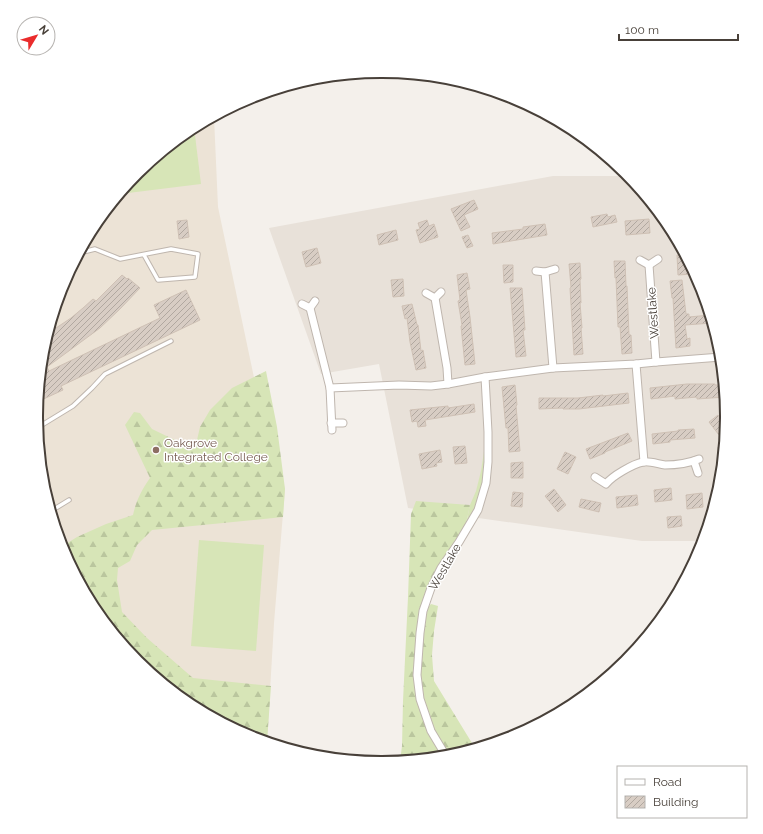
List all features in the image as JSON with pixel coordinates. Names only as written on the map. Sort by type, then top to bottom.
[{"type":"street","points":[[640,260],[649,265],[658,259]]},
{"type":"street","name":"Westlake","points":[[649,265],[656,362]]},
{"type":"street","points":[[536,271],[546,272],[555,269]]},
{"type":"street","points":[[546,272],[553,368]]},
{"type":"street","points":[[435,298],[441,292]]},
{"type":"street","points":[[426,293],[435,298]]},
{"type":"street","points":[[435,298],[447,368],[448,384]]},
{"type":"street","points":[[310,308],[315,301]]},
{"type":"street","points":[[302,304],[310,308],[330,388],[332,427],[344,423]]},
{"type":"street","points":[[330,388],[399,385],[430,386],[553,368],[636,364],[714,358]]},
{"type":"street","points":[[636,364],[644,462]]},
{"type":"street","name":"Westlake","points":[[442,750],[431,731],[420,699],[417,674],[420,633],[423,611],[431,588],[441,568],[478,510],[486,483],[488,432],[485,377]]},
{"type":"street","points":[[595,478],[606,484],[616,475],[644,462],[666,465],[696,460],[698,472]]},
{"type":"lane","points":[[86,251],[95,249],[120,259],[171,249],[198,254],[195,277],[158,280],[144,255]]},
{"type":"lane","points":[[43,424],[73,406],[105,374],[171,341]]},
{"type":"lane","points":[[56,508],[69,500]]},
{"type":"shaded area","name":"Oakgrove Integrated College","points":[[214,123],[218,207],[260,406],[285,489],[274,623],[267,736],[232,721],[175,686],[142,656],[113,623],[88,586],[69,547],[55,505],[46,461],[43,417],[46,373],[61,308],[78,267],[100,229],[127,194],[142,178],[175,148]]},
{"type":"shaded area","points":[[553,176],[619,176],[650,211],[675,248],[694,287],[702,308],[713,351],[719,395],[719,439],[713,483],[702,526],[696,541],[642,541],[408,508],[379,364],[321,374],[269,228]]},
{"type":"green space","points":[[195,135],[201,184],[128,193],[175,148]]},
{"type":"green space","points":[[266,371],[277,427],[285,489],[283,517],[152,530],[137,545],[130,561],[118,568],[117,580],[122,612],[147,638],[193,678],[271,686],[267,736],[232,721],[193,698],[175,686],[142,656],[113,623],[100,605],[78,567],[67,543],[106,524],[133,515],[144,486],[150,478],[125,425],[134,412],[140,413],[152,429],[179,442],[197,440],[200,427],[210,410],[232,388]]},
{"type":"green space","points":[[485,445],[481,490],[466,524],[470,505],[476,491],[481,471]]},
{"type":"green space","points":[[416,501],[470,505],[464,533],[450,555],[424,611],[431,604],[438,606],[432,655],[434,681],[472,743],[426,753],[401,755],[402,746],[411,514]]},
{"type":"green space","points":[[199,540],[264,545],[256,651],[191,646]]},
{"type":"building","points":[[474,200],[478,209],[464,215],[470,227],[461,231],[451,209]]},
{"type":"building","points":[[607,214],[608,217],[615,215],[617,222],[593,227],[591,217]]},
{"type":"building","points":[[649,219],[650,233],[626,235],[625,221]]},
{"type":"building","points":[[187,220],[189,237],[179,239],[177,221]]},
{"type":"building","points":[[427,220],[429,226],[434,224],[438,237],[420,243],[416,230],[420,229],[418,223]]},
{"type":"building","points":[[545,224],[547,235],[493,244],[492,233],[523,229],[523,227]]},
{"type":"building","points":[[396,230],[398,240],[379,245],[377,235]]},
{"type":"building","points":[[468,235],[473,246],[467,248],[462,237]]},
{"type":"building","points":[[317,248],[321,263],[306,267],[302,252]]},
{"type":"building","points":[[677,255],[679,255],[688,274],[678,275]]},
{"type":"building","points":[[614,261],[625,261],[629,335],[631,335],[632,353],[622,354],[620,327],[618,327]]},
{"type":"building","points":[[580,263],[580,303],[583,354],[574,355],[569,264]]},
{"type":"building","points":[[503,265],[513,265],[513,282],[504,283]]},
{"type":"building","points":[[467,273],[470,289],[466,290],[475,364],[465,365],[462,325],[458,301],[460,300],[457,275]]},
{"type":"building","points":[[122,275],[140,288],[100,328],[47,367],[55,329],[71,318],[93,299],[96,301]]},
{"type":"building","points":[[403,279],[404,296],[393,297],[391,280]]},
{"type":"building","points":[[682,280],[686,314],[689,314],[689,317],[704,316],[706,323],[685,325],[687,339],[690,338],[690,346],[676,348],[673,298],[670,281]]},
{"type":"building","points":[[510,288],[522,288],[525,330],[523,330],[526,356],[516,357]]},
{"type":"building","points":[[186,290],[200,320],[61,386],[63,390],[44,399],[47,367],[49,371],[160,318],[154,305]]},
{"type":"building","points":[[412,304],[418,325],[421,351],[423,350],[426,368],[416,370],[407,318],[405,319],[402,306]]},
{"type":"building","points":[[687,384],[715,384],[718,385],[719,397],[697,399],[697,397],[675,399],[675,396],[651,399],[650,388]]},
{"type":"building","points":[[515,385],[520,451],[509,452],[508,428],[506,428],[502,387]]},
{"type":"building","points":[[628,393],[629,403],[579,409],[539,409],[539,398],[578,398]]},
{"type":"building","points":[[474,404],[475,412],[425,420],[426,426],[418,427],[417,421],[412,422],[410,410],[448,406],[448,408]]},
{"type":"building","points":[[718,415],[720,418],[719,435],[719,435],[709,422]]},
{"type":"building","points":[[694,429],[695,438],[670,440],[670,442],[653,444],[652,434]]},
{"type":"building","points":[[628,433],[632,441],[590,459],[586,449]]},
{"type":"building","points":[[465,446],[467,463],[455,464],[453,447]]},
{"type":"building","points":[[440,450],[442,462],[436,463],[437,466],[422,469],[419,454]]},
{"type":"building","points":[[565,452],[576,457],[568,474],[557,469]]},
{"type":"building","points":[[523,462],[523,478],[511,478],[511,463]]},
{"type":"building","points":[[671,488],[672,500],[655,502],[654,490]]},
{"type":"building","points":[[554,489],[566,505],[558,512],[545,496]]},
{"type":"building","points":[[513,492],[523,493],[522,507],[511,506]]},
{"type":"building","points":[[702,493],[703,507],[687,509],[686,495]]},
{"type":"building","points":[[637,495],[638,505],[617,508],[616,497]]},
{"type":"building","points":[[581,499],[601,503],[599,512],[579,507]]},
{"type":"building","points":[[681,516],[682,526],[668,528],[667,517]]},
{"type":"place","name":"Oakgrove Integrated College","points":[[156,450]]}]
